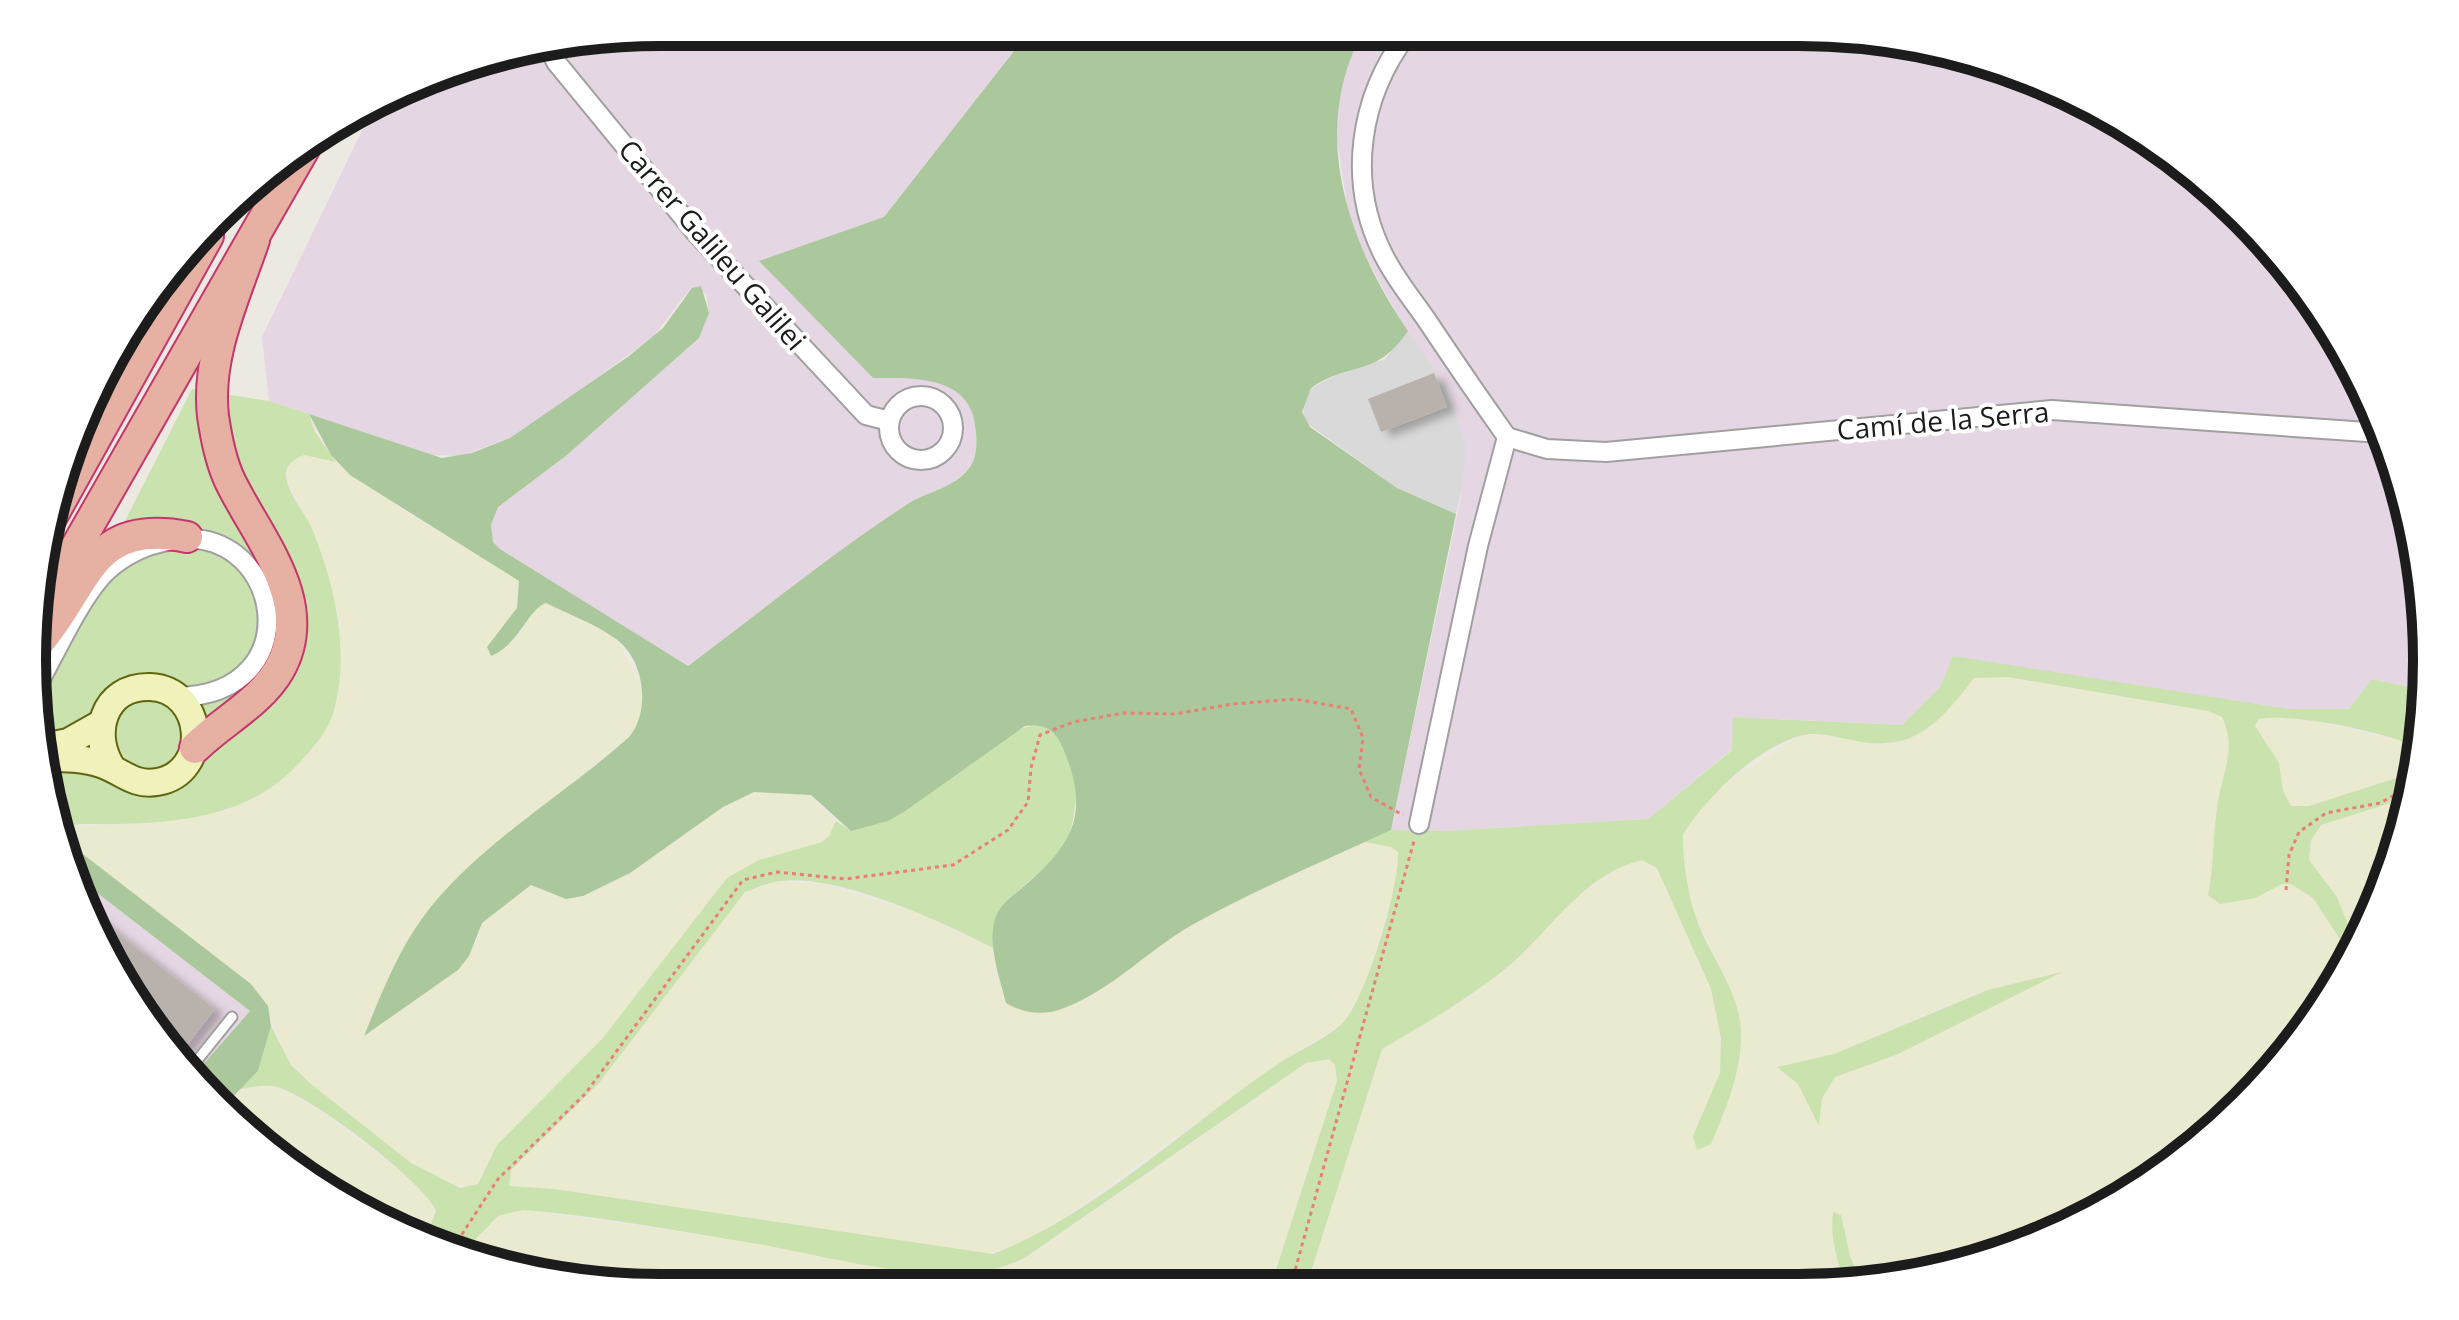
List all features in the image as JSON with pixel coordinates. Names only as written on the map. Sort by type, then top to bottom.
[{"type":"highway","points":[[50,593],[294,167]]},
{"type":"highway","points":[[195,748],[265,689],[279,671],[291,642],[288,592],[228,477],[213,417],[212,394],[219,345],[254,240]]},
{"type":"highway","points":[[76,474],[196,257]]},
{"type":"highway","points":[[46,649],[91,563],[111,546],[159,531],[187,537]]},
{"type":"main road","points":[[54,758],[83,760],[113,769],[127,779],[143,784],[160,782],[176,775],[195,748],[194,720],[178,697],[152,687],[125,692],[114,700],[100,724],[99,740],[104,756],[113,769]]},
{"type":"main road","points":[[52,745],[68,742],[100,724]]},
{"type":"street","points":[[1398,46],[1386,61],[1364,125],[1362,192],[1383,255],[1507,437],[1478,546],[1419,824]]},
{"type":"street","name":"Carrer Galileu Galilei","points":[[553,56],[696,233],[866,415],[889,421]]},
{"type":"street","name":"Camí de la Serra","points":[[1507,437],[1547,449],[1606,452],[2052,410],[2369,432]]},
{"type":"street","points":[[178,697],[202,697],[237,682],[254,664],[263,645],[268,621],[262,589],[251,569],[225,548],[187,537]]},
{"type":"lane","points":[[196,1062],[232,1017]]},
{"type":"path","points":[[459,1239],[498,1179],[585,1094],[743,880],[777,872],[845,879],[953,865],[1008,830],[1028,802],[1031,768],[1040,735],[1073,722],[1124,713],[1175,714],[1295,699],[1351,709],[1363,738],[1359,769],[1371,797],[1419,824],[1294,1274]]},
{"type":"path","points":[[2286,890],[2289,855],[2299,832],[2326,813],[2380,803],[2398,793]]},
{"type":"shaded area","points":[[1018,46],[884,217],[760,261],[873,378],[926,378],[943,382],[957,392],[971,406],[976,422],[976,457],[967,471],[952,483],[905,505],[687,666],[500,549],[493,542],[491,525],[498,507],[567,455],[699,338],[709,313],[706,293],[685,295],[654,336],[554,409],[510,438],[461,456],[432,455],[269,401],[262,337],[367,120],[425,93],[501,67],[580,51],[620,47]]},
{"type":"shaded area","points":[[1356,46],[1839,47],[1879,51],[1958,67],[2034,93],[2106,128],[2173,173],[2233,226],[2286,286],[2331,353],[2366,425],[2392,501],[2408,580],[2412,688],[2372,679],[2349,709],[2290,709],[1953,657],[1940,687],[1902,725],[1734,717],[1732,749],[1648,819],[1446,831],[1391,830],[1461,497],[1465,442],[1447,388],[1401,321],[1355,237],[1337,140],[1337,103],[1345,69]]},
{"type":"shaded area","points":[[1408,331],[1447,388],[1465,442],[1465,477],[1456,514],[1397,488],[1304,421],[1303,404],[1311,388],[1337,375],[1385,359]]},
{"type":"shaded area","points":[[90,888],[250,1011],[200,1067],[149,1001],[128,967]]},
{"type":"green space","points":[[1018,46],[1357,46],[1346,71],[1338,110],[1337,148],[1343,187],[1353,225],[1368,262],[1408,331],[1396,346],[1374,363],[1326,379],[1311,388],[1302,412],[1310,427],[1397,488],[1456,514],[1391,830],[1266,887],[1192,925],[1081,1000],[1049,1012],[1020,1010],[1006,1003],[993,950],[995,919],[1003,905],[1055,856],[1066,841],[1076,809],[1071,771],[1060,742],[1048,729],[1025,726],[888,821],[851,831],[811,795],[754,792],[723,807],[630,873],[583,896],[566,899],[531,885],[482,923],[469,956],[458,970],[364,1036],[396,961],[421,920],[442,894],[492,846],[629,737],[641,713],[641,684],[638,670],[624,646],[597,627],[546,603],[534,612],[509,644],[491,656],[487,647],[517,608],[519,581],[350,475],[331,455],[309,414],[442,458],[472,453],[510,438],[629,356],[663,328],[692,288],[701,286],[709,313],[699,338],[567,455],[498,507],[491,525],[493,542],[500,549],[688,666],[848,545],[910,502],[952,483],[972,463],[976,432],[965,400],[953,390],[924,380],[873,378],[759,261],[884,217]]},
{"type":"green space","points":[[192,389],[269,401],[309,414],[315,432],[336,462],[304,455],[291,463],[286,476],[290,490],[313,531],[328,574],[338,619],[341,665],[332,718],[314,747],[297,765],[259,795],[214,813],[166,821],[69,826],[51,740],[46,676]]},
{"type":"green space","points":[[304,455],[336,462],[405,512],[513,574],[519,581],[520,599],[513,617],[492,639],[499,653],[519,635],[538,606],[546,603],[616,638],[642,687],[644,706],[640,724],[629,736],[461,875],[423,917],[395,962],[365,1035],[458,970],[477,940],[482,923],[532,885],[566,899],[583,896],[630,873],[723,807],[754,792],[811,795],[836,821],[829,836],[822,842],[759,860],[727,878],[602,1039],[497,1145],[478,1184],[470,1187],[451,1185],[411,1163],[311,1084],[286,1057],[263,998],[251,984],[77,851],[69,827],[157,823],[228,810],[275,786],[322,735],[341,623],[312,529],[287,481],[289,464]]},
{"type":"green space","points":[[1953,656],[2290,709],[2349,709],[2372,679],[2412,688],[2407,743],[2317,721],[2259,719],[2255,726],[2279,763],[2283,791],[2291,806],[2309,806],[2402,776],[2396,801],[2321,825],[2311,840],[2309,860],[2337,897],[2350,931],[2343,944],[2313,898],[2291,884],[2282,884],[2255,898],[2220,904],[2208,895],[2217,808],[2229,751],[2227,729],[2222,717],[2208,711],[2008,677],[1974,678],[1935,723],[1906,739],[1870,743],[1811,734],[1799,736],[1765,752],[1719,790],[1683,834],[1686,873],[1694,911],[1727,982],[1740,1019],[1741,1046],[1736,1075],[1711,1144],[1697,1150],[1693,1136],[1720,1073],[1721,1038],[1711,989],[1657,868],[1642,860],[1600,879],[1500,973],[1382,1049],[1310,1274],[1275,1274],[1337,1081],[1335,1065],[1329,1059],[1306,1063],[1026,1257],[997,1268],[963,1273],[889,1269],[663,1228],[523,1210],[498,1216],[471,1244],[429,1229],[436,1211],[427,1197],[389,1161],[338,1122],[293,1093],[277,1087],[240,1089],[258,1071],[271,1026],[291,1065],[411,1163],[460,1188],[478,1184],[497,1145],[602,1039],[727,878],[759,860],[822,842],[829,836],[836,821],[851,831],[888,821],[1010,735],[1027,727],[1044,727],[1057,736],[1074,770],[1076,795],[1073,819],[1059,853],[1005,906],[994,933],[995,949],[890,902],[832,885],[781,881],[745,892],[599,1083],[511,1170],[509,1186],[554,1189],[993,1254],[1069,1216],[1141,1167],[1281,1062],[1324,1037],[1346,1019],[1372,964],[1388,913],[1397,868],[1398,852],[1391,847],[1364,842],[1391,830],[1446,831],[1648,819],[1732,750],[1733,717],[1902,725],[1940,687]]},
{"type":"green space","points":[[2008,677],[2208,711],[2222,717],[2229,731],[2230,763],[2216,811],[2216,845],[2208,895],[2220,904],[2255,898],[2282,884],[2291,884],[2313,898],[2343,944],[2310,1001],[2286,1034],[2261,1065],[2204,1122],[2140,1171],[2071,1211],[1958,1253],[1879,1269],[1856,1271],[1841,1215],[1834,1212],[1833,1246],[1842,1273],[1310,1274],[1382,1049],[1472,996],[1525,952],[1572,900],[1626,864],[1642,860],[1657,868],[1717,1004],[1721,1054],[1720,1073],[1713,1091],[1711,1144],[1734,1080],[1741,1030],[1726,981],[1697,919],[1684,869],[1683,834],[1703,805],[1729,781],[1799,736],[1833,735],[1882,745],[1898,744],[1928,730],[1974,678]],"holes":[[[2058,973],[1896,1055],[1835,1077],[1822,1098],[1819,1124],[1798,1084],[1778,1067],[1834,1054],[1943,1007]]]},
{"type":"green space","points":[[2259,719],[2315,721],[2407,743],[2402,776],[2309,806],[2291,806],[2283,791],[2279,763],[2255,726]]},
{"type":"green space","points":[[2396,801],[2380,857],[2350,931],[2337,897],[2309,860],[2311,840],[2321,825]]},
{"type":"green space","points":[[1364,842],[1391,847],[1398,852],[1397,878],[1366,982],[1355,1007],[1344,1022],[1283,1061],[1046,1230],[1019,1245],[984,1254],[554,1189],[508,1186],[511,1170],[599,1083],[745,892],[780,881],[825,885],[915,912],[995,949],[1006,1003],[1062,1009],[1094,995],[1174,936],[1223,908]]},
{"type":"green space","points":[[77,849],[251,984],[268,1006],[271,1026],[258,1071],[231,1099],[200,1067],[250,1011],[90,888]]},
{"type":"green space","points":[[2062,972],[1896,1055],[1835,1077],[1822,1098],[1819,1126],[1798,1084],[1777,1067],[1834,1054],[1988,990]]},
{"type":"green space","points":[[1313,1059],[1329,1059],[1335,1065],[1337,1081],[1275,1274],[620,1273],[540,1262],[471,1244],[498,1216],[523,1210],[745,1241],[907,1272],[988,1271],[1013,1264],[1034,1253]]},
{"type":"green space","points":[[280,1088],[325,1115],[414,1181],[436,1211],[429,1229],[353,1192],[286,1147],[231,1099],[240,1089]]},
{"type":"green space","points":[[1833,1212],[1841,1215],[1856,1271],[1842,1273]]},
{"type":"building","points":[[1434,373],[1447,407],[1381,432],[1368,399]]},
{"type":"building","points":[[106,924],[215,1009],[185,1048],[149,1001]]}]
